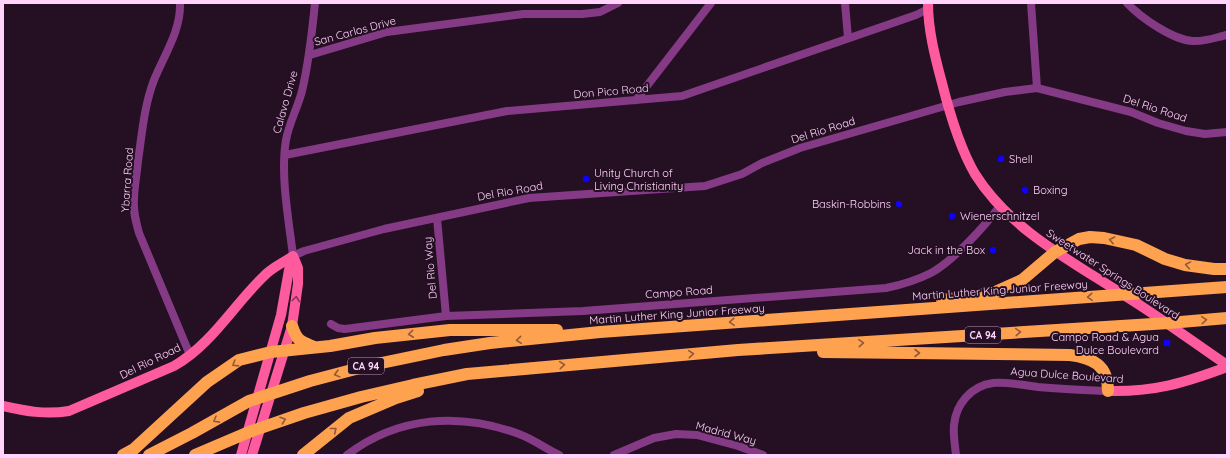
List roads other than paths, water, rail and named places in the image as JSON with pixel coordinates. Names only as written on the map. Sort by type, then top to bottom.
[{"type":"highway","points":[[771,319],[868,310],[993,293],[1022,280],[1055,252],[1079,239],[1090,237],[1104,238],[1136,245],[1165,259],[1185,265],[1214,269],[1227,269]]},
{"type":"highway","name":"Martin Luther King Junior Freeway","points":[[149,455],[249,401],[310,381],[360,368],[474,345],[600,332],[1227,287]]},
{"type":"highway","name":"CA 94","points":[[195,455],[249,432],[304,413],[368,395],[467,374],[738,350],[1169,323],[1227,318]]},
{"type":"highway","points":[[292,326],[295,337],[314,347]]},
{"type":"highway","points":[[123,455],[134,449],[207,382],[239,360],[285,350],[330,346],[375,338],[462,330],[557,330],[600,332]]},
{"type":"highway","points":[[738,350],[1070,355],[1091,360],[1102,368],[1106,375],[1108,391]]},
{"type":"highway","points":[[304,455],[349,418],[396,398],[467,374]]},
{"type":"main road","name":"Sweetwater Springs Boulevard","points":[[928,6],[935,58],[948,105],[963,147],[975,174],[1000,206],[1055,252],[1152,313],[1227,366]]},
{"type":"main road","name":"Del Rio Road","points":[[3,406],[38,413],[68,411],[166,369],[190,355],[205,342],[264,276],[293,256]]},
{"type":"main road","name":"Calavo Drive","points":[[252,455],[292,326],[298,284],[298,268],[293,256]]},
{"type":"main road","name":"Calavo Drive","points":[[241,455],[281,315],[293,256]]},
{"type":"main road","name":"Agua Dulce Boulevard","points":[[1108,391],[1135,391],[1174,385],[1198,378],[1227,366]]},
{"type":"street","name":"Ybarra Road","points":[[180,3],[178,26],[154,80],[149,96],[143,122],[134,200],[135,219],[139,233],[190,355]]},
{"type":"street","name":"Calavo Drive","points":[[293,256],[286,186],[286,140],[302,92],[310,54],[315,3]]},
{"type":"street","name":"San Carlos Drive","points":[[310,54],[387,32],[523,14],[582,14],[600,12],[618,3]]},
{"type":"street","points":[[636,100],[711,3]]},
{"type":"street","points":[[845,3],[848,38]]},
{"type":"street","points":[[1031,3],[1037,88]]},
{"type":"street","points":[[1127,3],[1141,16],[1178,38],[1194,41],[1227,35]]},
{"type":"street","name":"Don Pico Road","points":[[285,155],[507,111],[682,96],[916,15],[928,6]]},
{"type":"street","name":"Del Rio Road","points":[[293,256],[304,251],[384,229],[528,198],[705,186],[742,174],[762,163],[800,148],[948,105],[1005,92],[1037,88],[1131,112],[1158,123],[1186,131],[1205,134],[1227,132]]},
{"type":"street","name":"Campo Road","points":[[331,324],[338,328],[345,329],[446,316],[583,311],[886,288],[900,285],[931,273],[946,263],[989,220],[1000,206]]},
{"type":"street","name":"Del Rio Way","points":[[437,218],[446,316]]},
{"type":"street","name":"Agua Dulce Boulevard","points":[[956,455],[954,430],[959,407],[967,396],[979,388],[992,383],[1004,383],[1108,391]]},
{"type":"street","points":[[347,455],[370,439],[404,426],[429,421],[451,421],[480,424],[519,434],[559,455]]},
{"type":"street","name":"Madrid Way","points":[[614,455],[654,438],[669,434],[683,434],[738,446],[763,455]]},
{"type":"place","name":"Shell","points":[[1001,159]]},
{"type":"place","name":"Unity Church of Living Christianity","points":[[586,179]]},
{"type":"place","name":"Boxing","points":[[1025,190]]},
{"type":"place","name":"Baskin-Robbins","points":[[899,204]]},
{"type":"place","name":"Wienerschnitzel","points":[[952,216]]},
{"type":"place","name":"Jack in the Box","points":[[993,250]]},
{"type":"place","name":"Campo Road & Agua Dulce Boulevard","points":[[1167,343]]}]
